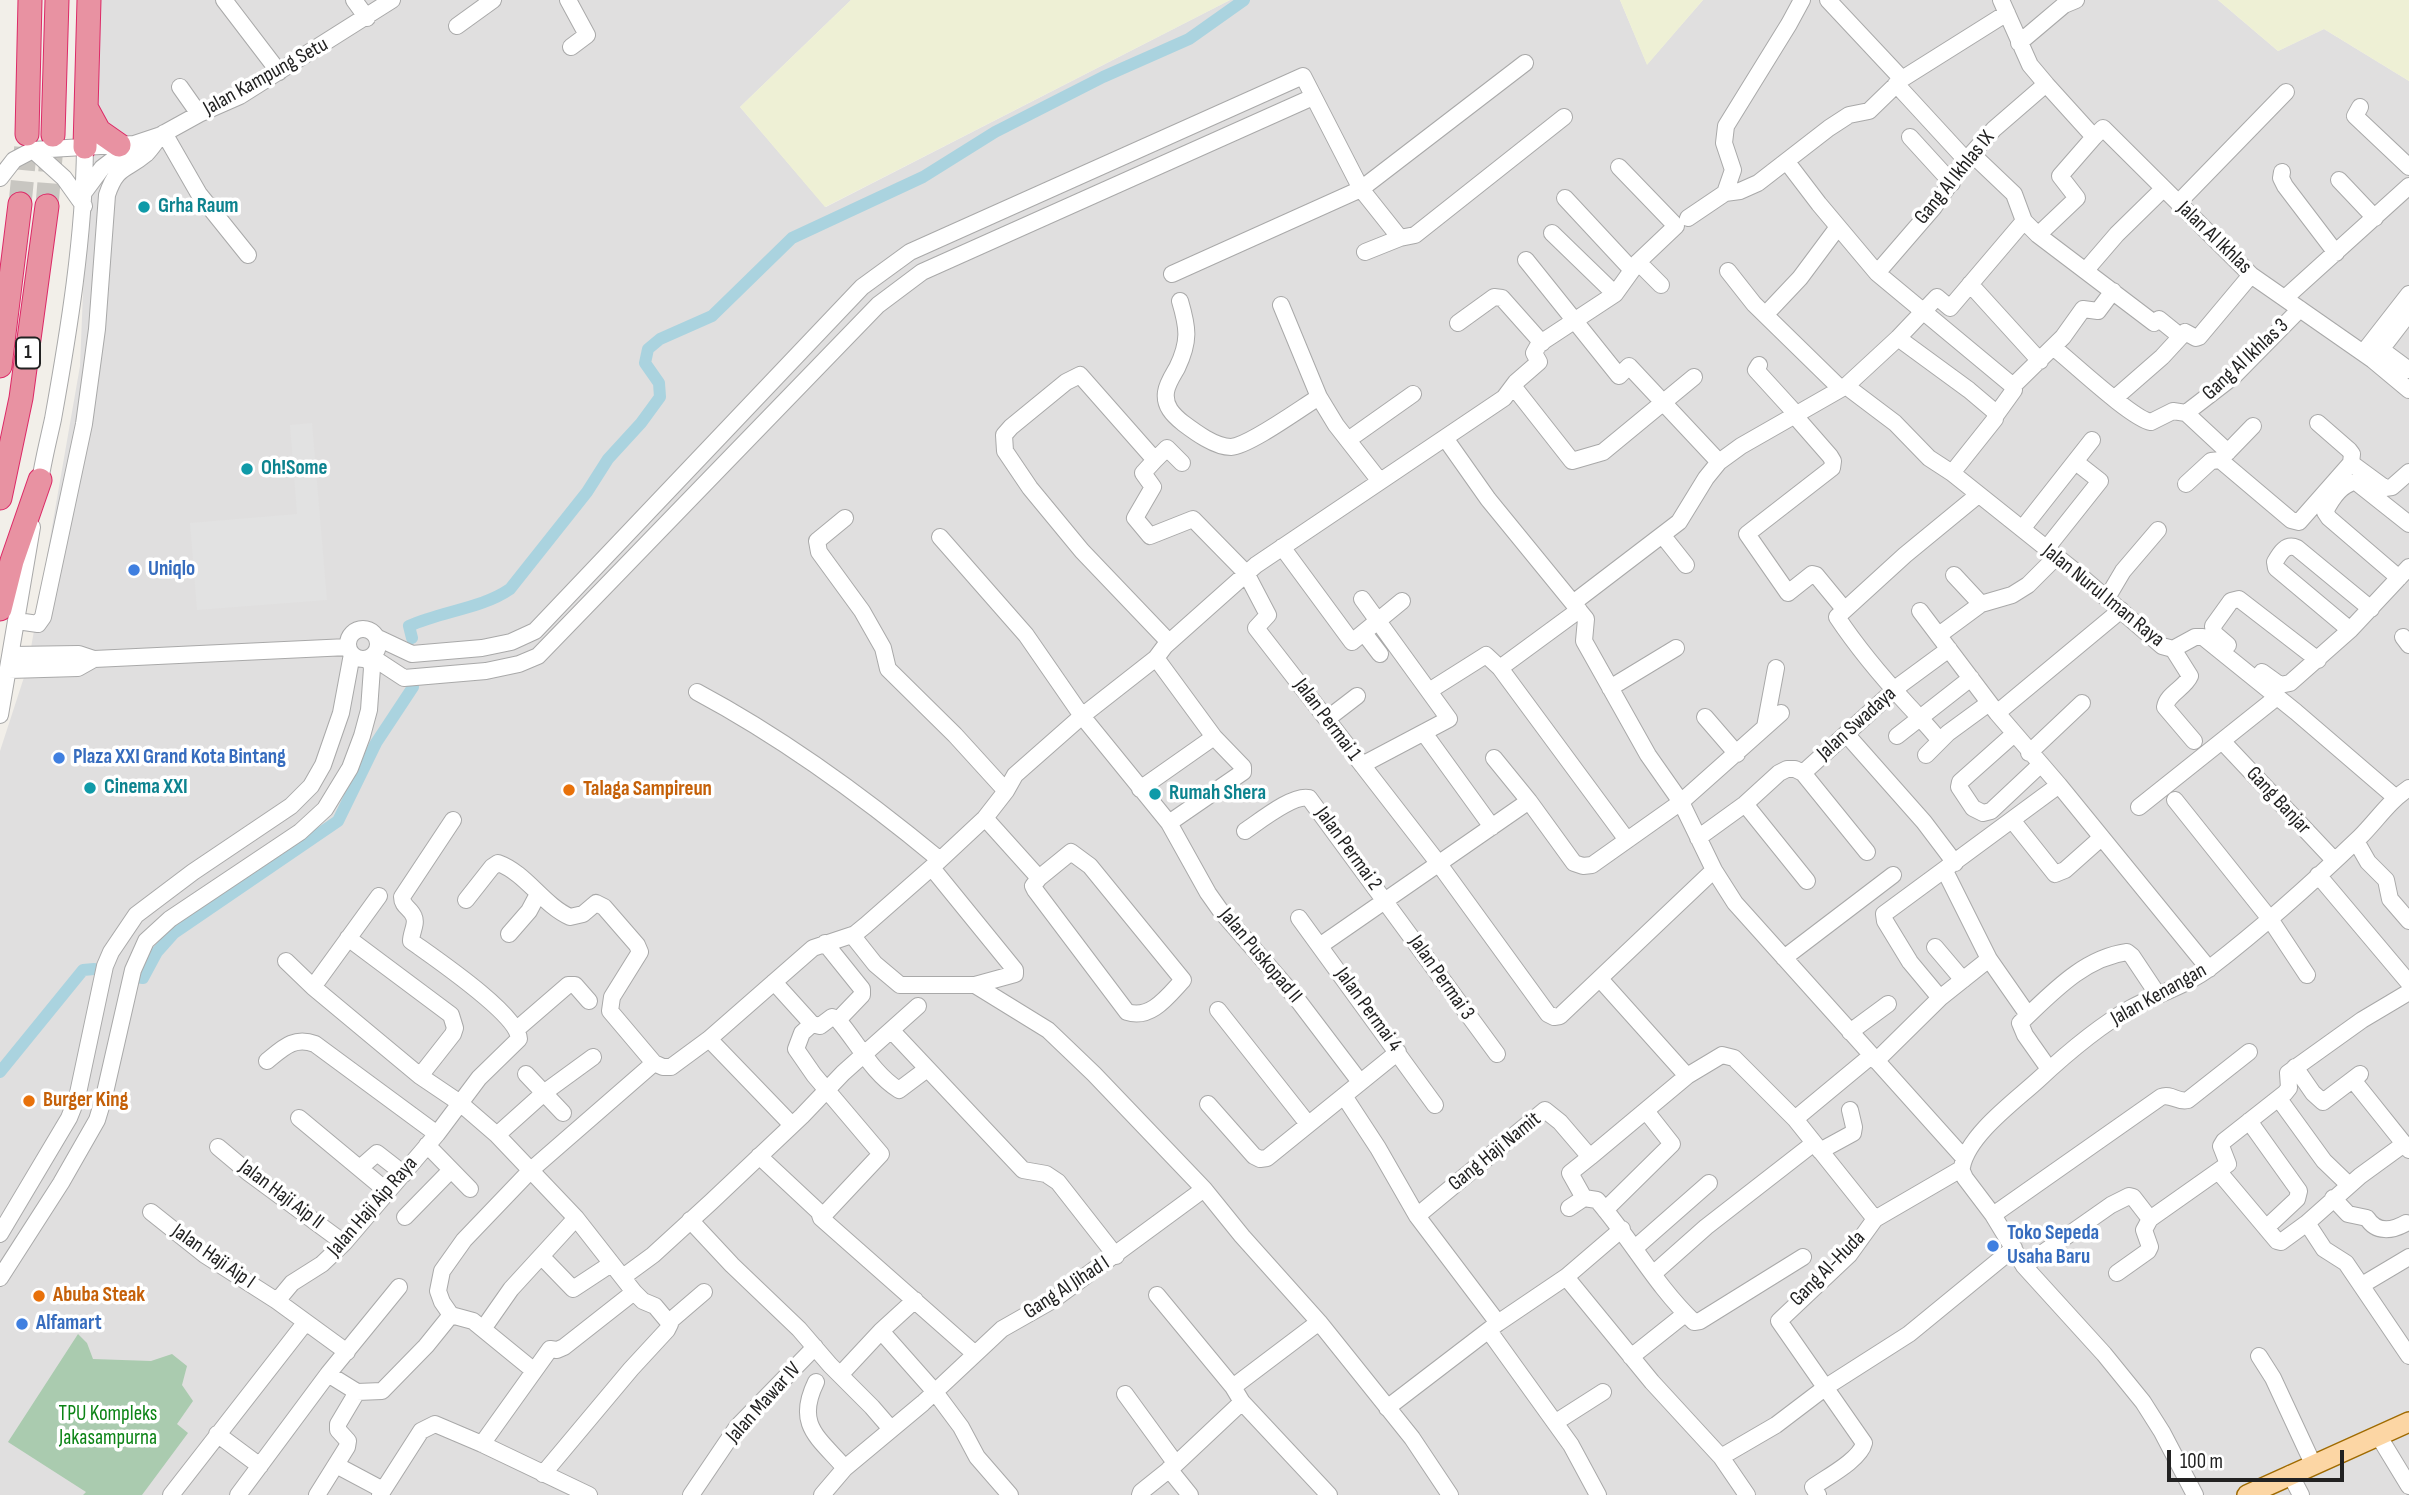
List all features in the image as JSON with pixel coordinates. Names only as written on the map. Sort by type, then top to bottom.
[{"type":"highway","points":[[30,0],[30,142]]},
{"type":"highway","points":[[53,135],[57,0]]},
{"type":"highway","points":[[85,147],[89,0]]},
{"type":"highway","points":[[87,109],[99,131],[127,145]]},
{"type":"highway","name":"1","points":[[0,366],[20,204]]},
{"type":"highway","name":"1","points":[[0,498],[21,398],[47,206]]},
{"type":"highway","points":[[9,615],[12,561],[40,480]]},
{"type":"main road","points":[[2247,1495],[2409,1422]]},
{"type":"street","points":[[224,0],[279,72]]},
{"type":"street","points":[[354,0],[367,18]]},
{"type":"street","name":"Jalan Kampung Setu","points":[[30,142],[85,147],[127,145],[162,134],[240,96],[392,0]]},
{"type":"street","points":[[457,26],[493,0]]},
{"type":"street","points":[[568,0],[587,35],[571,47]]},
{"type":"street","points":[[1725,193],[1733,170],[1724,143],[1726,126],[1802,0]]},
{"type":"street","points":[[1828,0],[1969,158],[2014,194],[2024,221],[2038,235],[2154,323],[2159,319],[2180,337]]},
{"type":"street","points":[[2019,43],[2064,5],[2076,0]]},
{"type":"street","points":[[1688,218],[1725,193],[1752,187],[1849,115],[1868,111],[1899,81],[2004,6],[2019,43],[2043,87],[2094,137],[2060,176],[2077,198],[2038,235]]},
{"type":"street","points":[[1172,274],[1361,189],[1525,63]]},
{"type":"street","points":[[0,1234],[69,1118],[77,1098],[105,967],[111,951],[136,915],[193,872],[291,806],[311,786],[323,765],[341,713],[350,651],[348,640],[352,633],[358,629],[366,629],[378,638],[412,654],[482,648],[511,642],[535,631],[862,287],[910,251],[1303,76],[1361,189],[1400,238]]},
{"type":"street","points":[[180,86],[199,114]]},
{"type":"street","name":"Gang Al Ikhlas IX","points":[[1877,273],[1952,183],[1969,158],[2007,116],[2043,87]]},
{"type":"street","points":[[2178,203],[2286,92]]},
{"type":"street","points":[[10,663],[79,654],[93,659],[350,651],[357,658],[371,657],[404,678],[485,671],[519,664],[538,656],[877,304],[922,272],[1313,97]]},
{"type":"street","points":[[2360,107],[2355,116],[2409,167]]},
{"type":"street","points":[[1365,252],[1415,234],[1564,117]]},
{"type":"street","name":"Jalan Al Ikhlas","points":[[2094,137],[2103,128],[2251,275],[2373,354],[2409,390]]},
{"type":"street","points":[[0,715],[10,663],[9,615],[38,624],[43,617],[81,437],[97,330],[107,195],[116,175],[149,151],[162,134],[199,194],[248,255]]},
{"type":"street","points":[[1910,138],[1952,183]]},
{"type":"street","points":[[0,178],[30,142],[84,199]]},
{"type":"street","name":"Jalan Kampung Setu","points":[[84,199],[102,168],[127,145]]},
{"type":"street","points":[[40,480],[53,418],[84,199],[85,147]]},
{"type":"street","points":[[1787,162],[1877,273],[2013,386]]},
{"type":"street","points":[[466,900],[498,863],[522,878],[538,894],[570,917],[583,914],[593,904],[600,904],[637,945],[640,952],[612,997],[609,1008],[654,1063],[663,1068],[671,1067],[709,1039],[813,948],[852,935],[936,864],[985,818],[1015,775],[1082,716],[1156,658],[1169,642],[1246,573],[1379,480],[1504,398],[1539,362],[1534,353],[1542,343],[1615,294],[1635,266],[1676,226],[1619,167]]},
{"type":"street","points":[[2282,172],[2281,178],[2285,186],[2336,253]]},
{"type":"street","points":[[2339,180],[2375,218]]},
{"type":"street","points":[[2285,298],[2409,186]]},
{"type":"street","points":[[2086,270],[2117,234],[2163,189]]},
{"type":"street","points":[[1565,198],[1635,266],[1661,285]]},
{"type":"street","points":[[1500,668],[1679,522],[1719,462],[1741,446],[1843,387],[1898,338],[1937,297],[1950,308],[2024,221]]},
{"type":"street","points":[[1766,314],[1800,278],[1838,227]]},
{"type":"street","points":[[1552,233],[1615,294]]},
{"type":"street","points":[[1526,260],[1619,376],[1629,366],[1719,462]]},
{"type":"street","name":"Jalan Nurul Iman Raya","points":[[1728,271],[1754,304],[1843,387],[1895,423],[1929,458],[1952,473],[2107,597],[2162,646],[2173,649],[2200,636],[2402,793]]},
{"type":"street","points":[[2115,398],[2187,331],[2196,338],[2199,337],[2251,275]]},
{"type":"street","points":[[1970,284],[2040,361]]},
{"type":"street","points":[[1952,473],[2014,390],[2013,386],[2053,347],[2083,310],[2098,311],[2113,291]]},
{"type":"street","points":[[2373,354],[2409,295]]},
{"type":"street","points":[[1458,323],[1499,296],[1542,343]]},
{"type":"street","points":[[1180,300],[1188,339],[1183,356],[1166,390],[1166,403],[1174,416],[1188,426],[1220,444],[1231,447],[1245,442],[1319,397]]},
{"type":"street","points":[[1281,305],[1319,397],[1379,480]]},
{"type":"street","name":"Gang Al Ikhlas 3","points":[[2053,347],[2115,398],[2151,422],[2173,411],[2186,414],[2234,376],[2300,309]]},
{"type":"street","points":[[2373,354],[2409,313]]},
{"type":"street","points":[[832,319],[849,335]]},
{"type":"street","points":[[1898,338],[1969,390],[1996,415]]},
{"type":"street","points":[[2373,354],[2409,370]]},
{"type":"street","points":[[1759,365],[1756,370],[1833,460],[1832,468],[1747,534],[1788,593],[1812,574],[1816,575],[1844,609]]},
{"type":"street","points":[[1155,460],[1080,375],[1034,407],[1003,435],[1005,451],[1030,488],[1082,551],[1169,642]]},
{"type":"street","points":[[1513,386],[1572,461],[1603,453],[1694,377]]},
{"type":"street","points":[[1348,440],[1413,394]]},
{"type":"street","points":[[2186,414],[2224,456],[2296,522],[2303,519],[2351,463],[2352,454],[2349,450],[2318,423]]},
{"type":"street","points":[[2186,484],[2211,461],[2224,456],[2253,426]]},
{"type":"street","points":[[1446,438],[1488,499],[1586,619],[1584,641],[1648,755],[1681,802],[1714,870],[1735,903],[1963,1163],[1965,1178],[1993,1215],[2024,1266],[2104,1354],[2143,1402],[2195,1495]]},
{"type":"street","points":[[2022,529],[2077,463],[2092,440]]},
{"type":"street","points":[[1182,463],[1167,448],[1143,474],[1153,487],[1135,518],[1150,536],[1193,519],[1246,573]]},
{"type":"street","points":[[1954,575],[1981,604],[2012,596],[2028,586],[2100,481],[2077,463]]},
{"type":"street","points":[[2351,463],[2385,488],[2392,487],[2409,472]]},
{"type":"street","points":[[2318,660],[2239,599],[2231,601],[2213,626],[2217,636],[2280,685],[2290,683],[2318,660],[2371,609],[2404,572],[2329,518],[2325,512],[2332,499],[2345,485],[2356,482],[2409,524]]},
{"type":"street","points":[[1940,741],[1856,644],[1837,617],[1978,495]]},
{"type":"street","points":[[845,518],[817,541],[819,552],[862,611],[883,648],[888,669],[955,735],[1006,791]]},
{"type":"street","points":[[2107,597],[2123,571],[2158,530]]},
{"type":"street","points":[[1663,536],[1686,565]]},
{"type":"street","name":"Jalan Puskopad II","points":[[940,537],[1010,614],[1082,716],[1169,823],[1220,910],[1297,999],[1360,1082]]},
{"type":"street","points":[[1282,547],[1358,637],[1380,654]]},
{"type":"street","points":[[2350,629],[2276,568],[2275,562],[2286,548],[2297,548],[2371,609]]},
{"type":"street","name":"Jalan Permai 1","points":[[1246,573],[1268,615],[1256,628],[1439,864],[1548,1014],[1560,1016],[1600,979]]},
{"type":"street","points":[[1362,765],[1449,719],[1363,599]]},
{"type":"street","points":[[1358,637],[1402,601]]},
{"type":"street","name":"Jalan Swadaya","points":[[1698,838],[1745,804],[1779,773],[1796,769],[1802,773],[1895,690],[1981,604]]},
{"type":"street","points":[[1926,755],[1940,741],[1993,708],[2121,610]]},
{"type":"street","points":[[1920,611],[2029,753],[2059,785],[2209,969]]},
{"type":"street","points":[[1358,637],[1362,656]]},
{"type":"street","points":[[0,1278],[61,1183],[97,1119],[132,970],[146,942],[170,919],[300,832],[325,809],[350,768],[362,736],[369,710],[371,657],[379,645],[378,638]]},
{"type":"street","points":[[1611,688],[1676,648]]},
{"type":"street","points":[[2173,649],[2190,676],[2166,702],[2165,707],[2194,741]]},
{"type":"street","points":[[1429,691],[1486,655],[1500,668],[1627,840]]},
{"type":"street","points":[[1156,658],[1214,737],[1242,767],[1243,772],[1169,823]]},
{"type":"street","points":[[1765,727],[1776,668]]},
{"type":"street","points":[[1897,736],[1970,678]]},
{"type":"street","points":[[697,692],[748,719],[794,752],[820,766],[889,817],[936,864],[1015,970],[1011,976],[975,985],[900,985],[875,964],[852,935]]},
{"type":"street","points":[[1326,719],[1357,696]]},
{"type":"street","points":[[2139,807],[2277,697]]},
{"type":"street","points":[[2029,753],[2082,703]]},
{"type":"street","points":[[1494,758],[1574,863],[1592,865],[1681,802],[1781,713]]},
{"type":"street","points":[[1705,717],[1737,754]]},
{"type":"street","points":[[1424,733],[1492,827]]},
{"type":"street","points":[[2014,734],[1960,782],[1959,787],[1973,808],[1983,813],[1991,811],[2040,765]]},
{"type":"street","points":[[1847,735],[1924,822],[1950,867],[1989,959],[2028,1015]]},
{"type":"street","points":[[1140,789],[1214,737]]},
{"type":"street","name":"Gang Banjar","points":[[2222,741],[2334,860]]},
{"type":"street","points":[[1802,773],[1867,852]]},
{"type":"street","points":[[1885,921],[1886,912],[2059,785]]},
{"type":"street","name":"Jalan Kenangan","points":[[1963,1163],[1994,1119],[2049,1069],[2096,1031],[2129,1009],[2209,969],[2270,919],[2356,841],[2402,793]]},
{"type":"street","name":"Jalan Permai 2","points":[[1245,831],[1291,802],[1303,797],[1310,798],[1386,901]]},
{"type":"street","points":[[2175,800],[2270,919],[2307,975]]},
{"type":"street","points":[[1321,945],[1529,801]]},
{"type":"street","points":[[1745,804],[1807,881]]},
{"type":"street","points":[[985,818],[1039,878]]},
{"type":"street","points":[[453,820],[402,897],[402,903],[414,916],[411,941],[502,1012],[517,1029],[568,985],[575,985],[589,1001]]},
{"type":"street","points":[[2012,820],[2055,874],[2065,870],[2101,838]]},
{"type":"street","points":[[2356,841],[2368,862],[2386,880],[2390,899],[2409,921]]},
{"type":"street","points":[[1071,852],[1078,855],[1099,876],[1183,980],[1151,1010],[1136,1015],[1126,1012],[1035,890],[1034,886],[1039,878],[1071,852]]},
{"type":"street","points":[[1688,1076],[1600,979],[1714,870]]},
{"type":"street","points":[[1784,958],[1846,912],[1863,895],[1893,875]]},
{"type":"street","points":[[2318,875],[2409,982]]},
{"type":"street","points":[[509,934],[529,911],[538,894]]},
{"type":"street","points":[[1863,895],[1885,921],[1910,962],[1940,998]]},
{"type":"street","points":[[313,987],[379,896]]},
{"type":"street","name":"Jalan Permai 3","points":[[1386,901],[1497,1054]]},
{"type":"street","name":"Jalan Permai 4","points":[[1299,918],[1435,1105]]},
{"type":"street","points":[[348,938],[451,1015],[455,1028],[453,1034],[420,1076]]},
{"type":"street","points":[[825,943],[862,989],[862,995],[838,1020]]},
{"type":"street","points":[[1935,947],[1963,980]]},
{"type":"street","points":[[2049,1069],[2025,1035],[2020,1023],[2054,990],[2090,964],[2127,952],[2158,995]]},
{"type":"street","points":[[1795,1119],[1873,1059],[1940,998],[1989,959]]},
{"type":"street","points":[[286,961],[313,987],[420,1076],[460,1102],[497,1135],[576,1218],[634,1292],[643,1301],[655,1306],[669,1322]]},
{"type":"street","points":[[774,982],[812,1024],[820,1026],[832,1017],[838,1020],[863,1055],[899,1090],[927,1069]]},
{"type":"street","points":[[975,985],[1055,1037],[1204,1189],[1319,1322],[1419,1449],[1445,1493]]},
{"type":"street","points":[[2117,1273],[2148,1251],[2150,1247],[2144,1230],[2150,1219],[2228,1164],[2221,1146],[2224,1141],[2279,1099],[2289,1088],[2287,1077],[2295,1067],[2362,1020],[2409,992]]},
{"type":"street","points":[[1850,1032],[1888,1004]]},
{"type":"street","points":[[623,1277],[653,1255],[918,1006]]},
{"type":"street","points":[[1218,1010],[1308,1124]]},
{"type":"street","points":[[812,1024],[802,1033],[796,1049],[881,1154],[821,1218]]},
{"type":"street","name":"Jalan Haji Aip Raya","points":[[277,1301],[292,1283],[322,1264],[344,1243],[404,1174],[479,1078],[519,1039],[517,1029]]},
{"type":"street","points":[[891,1030],[1023,1170],[1046,1174],[1058,1182],[1116,1256]]},
{"type":"street","points":[[709,1039],[792,1125]]},
{"type":"street","points":[[267,1061],[286,1045],[296,1041],[305,1040],[315,1044],[432,1139],[451,1170],[470,1189]]},
{"type":"street","points":[[1208,1104],[1254,1156],[1267,1158],[1398,1052]]},
{"type":"street","points":[[1993,1215],[2161,1097],[2188,1100],[2249,1052]]},
{"type":"street","points":[[1584,1198],[1570,1172],[1688,1076],[1722,1055],[1729,1056],[1753,1076],[1795,1119],[1875,1219],[1963,1163]]},
{"type":"street","points":[[497,1135],[545,1092],[593,1057]]},
{"type":"street","points":[[533,1370],[483,1329],[465,1318],[451,1315],[438,1291],[439,1281],[447,1262],[464,1240],[531,1170],[654,1063]]},
{"type":"street","points":[[2219,1172],[2277,1241],[2281,1242],[2308,1223],[2349,1185],[2407,1147],[2357,1077],[2323,1102],[2313,1093],[2295,1067]]},
{"type":"street","points":[[526,1074],[563,1113]]},
{"type":"street","points":[[1344,1096],[1417,1216],[1572,1445],[1598,1495]]},
{"type":"street","points":[[2279,1099],[2324,1161],[2349,1185]]},
{"type":"street","name":"Gang Haji Namit","points":[[1417,1216],[1545,1110],[1595,1153]]},
{"type":"street","points":[[1653,1274],[1716,1219],[1817,1147],[1853,1133],[1850,1110]]},
{"type":"street","points":[[1605,1210],[1672,1144],[1646,1111]]},
{"type":"street","points":[[299,1118],[388,1192]]},
{"type":"street","points":[[2249,1121],[2300,1191],[2297,1199],[2266,1228]]},
{"type":"street","name":"Jalan Haji Aip II","points":[[218,1147],[344,1243]]},
{"type":"street","points":[[360,1168],[377,1153],[404,1174]]},
{"type":"street","points":[[759,1156],[819,1212],[821,1218],[974,1353]]},
{"type":"street","points":[[405,1217],[451,1170]]},
{"type":"street","points":[[1634,1248],[1709,1183]]},
{"type":"street","name":"Gang Al Jihad I","points":[[822,1495],[845,1468],[958,1371],[1002,1329],[1053,1300],[1204,1189]]},
{"type":"street","points":[[2024,1266],[2111,1205],[2129,1196],[2150,1219]]},
{"type":"street","points":[[1569,1208],[1584,1198],[1594,1198],[1622,1229],[1685,1314],[1696,1323],[1803,1257]]},
{"type":"street","points":[[2333,1198],[2348,1214],[2367,1218],[2373,1227],[2378,1229],[2395,1228],[2408,1223]]},
{"type":"street","points":[[2291,1205],[2308,1223],[2324,1250],[2346,1263],[2407,1346]]},
{"type":"street","name":"Jalan Haji Aip I","points":[[151,1212],[205,1255],[277,1301],[347,1352]]},
{"type":"street","points":[[483,1329],[511,1289],[576,1218]]},
{"type":"street","name":"Gang Al-Huda","points":[[1826,1387],[1779,1321],[1849,1255],[1875,1219]]},
{"type":"street","points":[[690,1220],[891,1429]]},
{"type":"street","points":[[1387,1408],[1494,1327],[1566,1277],[1622,1229]]},
{"type":"street","points":[[1721,1457],[1776,1425],[1826,1387],[1909,1334],[2014,1248]]},
{"type":"street","points":[[2361,1285],[2409,1256]]},
{"type":"street","points":[[542,1257],[573,1289],[611,1264]]},
{"type":"street","points":[[1566,1277],[1631,1357],[1721,1457],[1747,1495]]},
{"type":"street","points":[[238,1495],[328,1374],[399,1287]]},
{"type":"street","points":[[482,1444],[550,1349],[564,1347],[634,1292]]},
{"type":"street","points":[[543,1474],[667,1330],[669,1322],[704,1292]]},
{"type":"street","points":[[1157,1295],[1233,1387],[1242,1402],[1329,1495]]},
{"type":"street","points":[[840,1375],[881,1331],[915,1300]]},
{"type":"street","points":[[1631,1357],[1685,1314]]},
{"type":"street","points":[[328,1374],[357,1392],[382,1391],[426,1346],[451,1315]]},
{"type":"street","points":[[1233,1387],[1319,1322]]},
{"type":"street","points":[[171,1495],[305,1323]]},
{"type":"street","points":[[881,1331],[961,1427],[976,1457],[1000,1492]]},
{"type":"street","name":"Jalan Mawar IV","points":[[691,1495],[737,1427],[815,1347]]},
{"type":"street","points":[[2259,1356],[2273,1378],[2314,1464]]},
{"type":"street","points":[[817,1382],[807,1407],[808,1423],[845,1468]]},
{"type":"street","points":[[1818,1495],[1812,1486],[1853,1459],[1864,1447],[1862,1438],[1826,1387]]},
{"type":"street","points":[[317,1495],[348,1444],[338,1430],[338,1424],[357,1392]]},
{"type":"street","points":[[1556,1422],[1602,1392]]},
{"type":"street","points":[[1125,1394],[1190,1495]]},
{"type":"street","points":[[1140,1495],[1242,1402]]},
{"type":"street","points":[[336,1465],[381,1492],[425,1427],[435,1424],[589,1495]]},
{"type":"street","points":[[217,1434],[260,1466]]},
{"type":"street","points":[[2378,1436],[2409,1486]]},
{"type":"street","points":[[2290,1474],[2301,1495]]},
{"type":"shaded area","points":[[95,0],[851,0],[740,107],[826,207],[1230,0],[1620,0],[1647,64],[1703,0],[2218,0],[2278,51],[2324,29],[2409,81],[2409,1495],[0,1495],[0,751],[28,665],[80,366]]},
{"type":"shaded area","points":[[312,423],[327,600],[197,610],[190,523],[297,514],[290,425]]},
{"type":"green space","points":[[851,0],[1230,0],[825,207],[740,107]]},
{"type":"green space","points":[[1620,0],[1703,0],[1647,65]]},
{"type":"green space","points":[[2218,0],[2409,0],[2409,81],[2324,29],[2278,51]]},
{"type":"green space","name":"TPU Kompleks Jakasampurna","points":[[78,1334],[87,1343],[93,1359],[151,1361],[172,1354],[187,1366],[182,1385],[193,1401],[177,1424],[188,1433],[142,1495],[83,1495],[86,1492],[8,1442]]},
{"type":"waterway","points":[[412,638],[409,626],[474,606],[510,589],[587,492],[608,459],[641,423],[660,397],[659,383],[645,363],[648,349],[660,339],[712,316],[792,238],[923,177],[995,132],[1103,77],[1189,39],[1244,0]]},
{"type":"waterway","points":[[137,977],[143,978],[157,952],[174,933],[338,821],[376,743],[413,687]]},
{"type":"waterway","points":[[0,1072],[83,970],[94,969]]},
{"type":"tunnel","points":[[20,204],[27,134]]},
{"type":"tunnel","points":[[47,206],[52,145]]},
{"type":"place","name":"Grha Raum","points":[[144,207]]},
{"type":"place","name":"Oh!Some","points":[[247,469]]},
{"type":"place","name":"Uniqlo","points":[[134,570]]},
{"type":"place","name":"Plaza XXI Grand Kota Bintang","points":[[59,758]]},
{"type":"place","name":"Cinema XXI","points":[[90,788]]},
{"type":"place","name":"Talaga Sampireun","points":[[569,790]]},
{"type":"place","name":"Rumah Shera","points":[[1155,794]]},
{"type":"place","name":"Burger King","points":[[29,1101]]},
{"type":"place","name":"Toko Sepeda Usaha Baru","points":[[1993,1246]]},
{"type":"place","name":"Abuba Steak","points":[[39,1296]]},
{"type":"place","name":"Alfamart","points":[[22,1324]]}]
